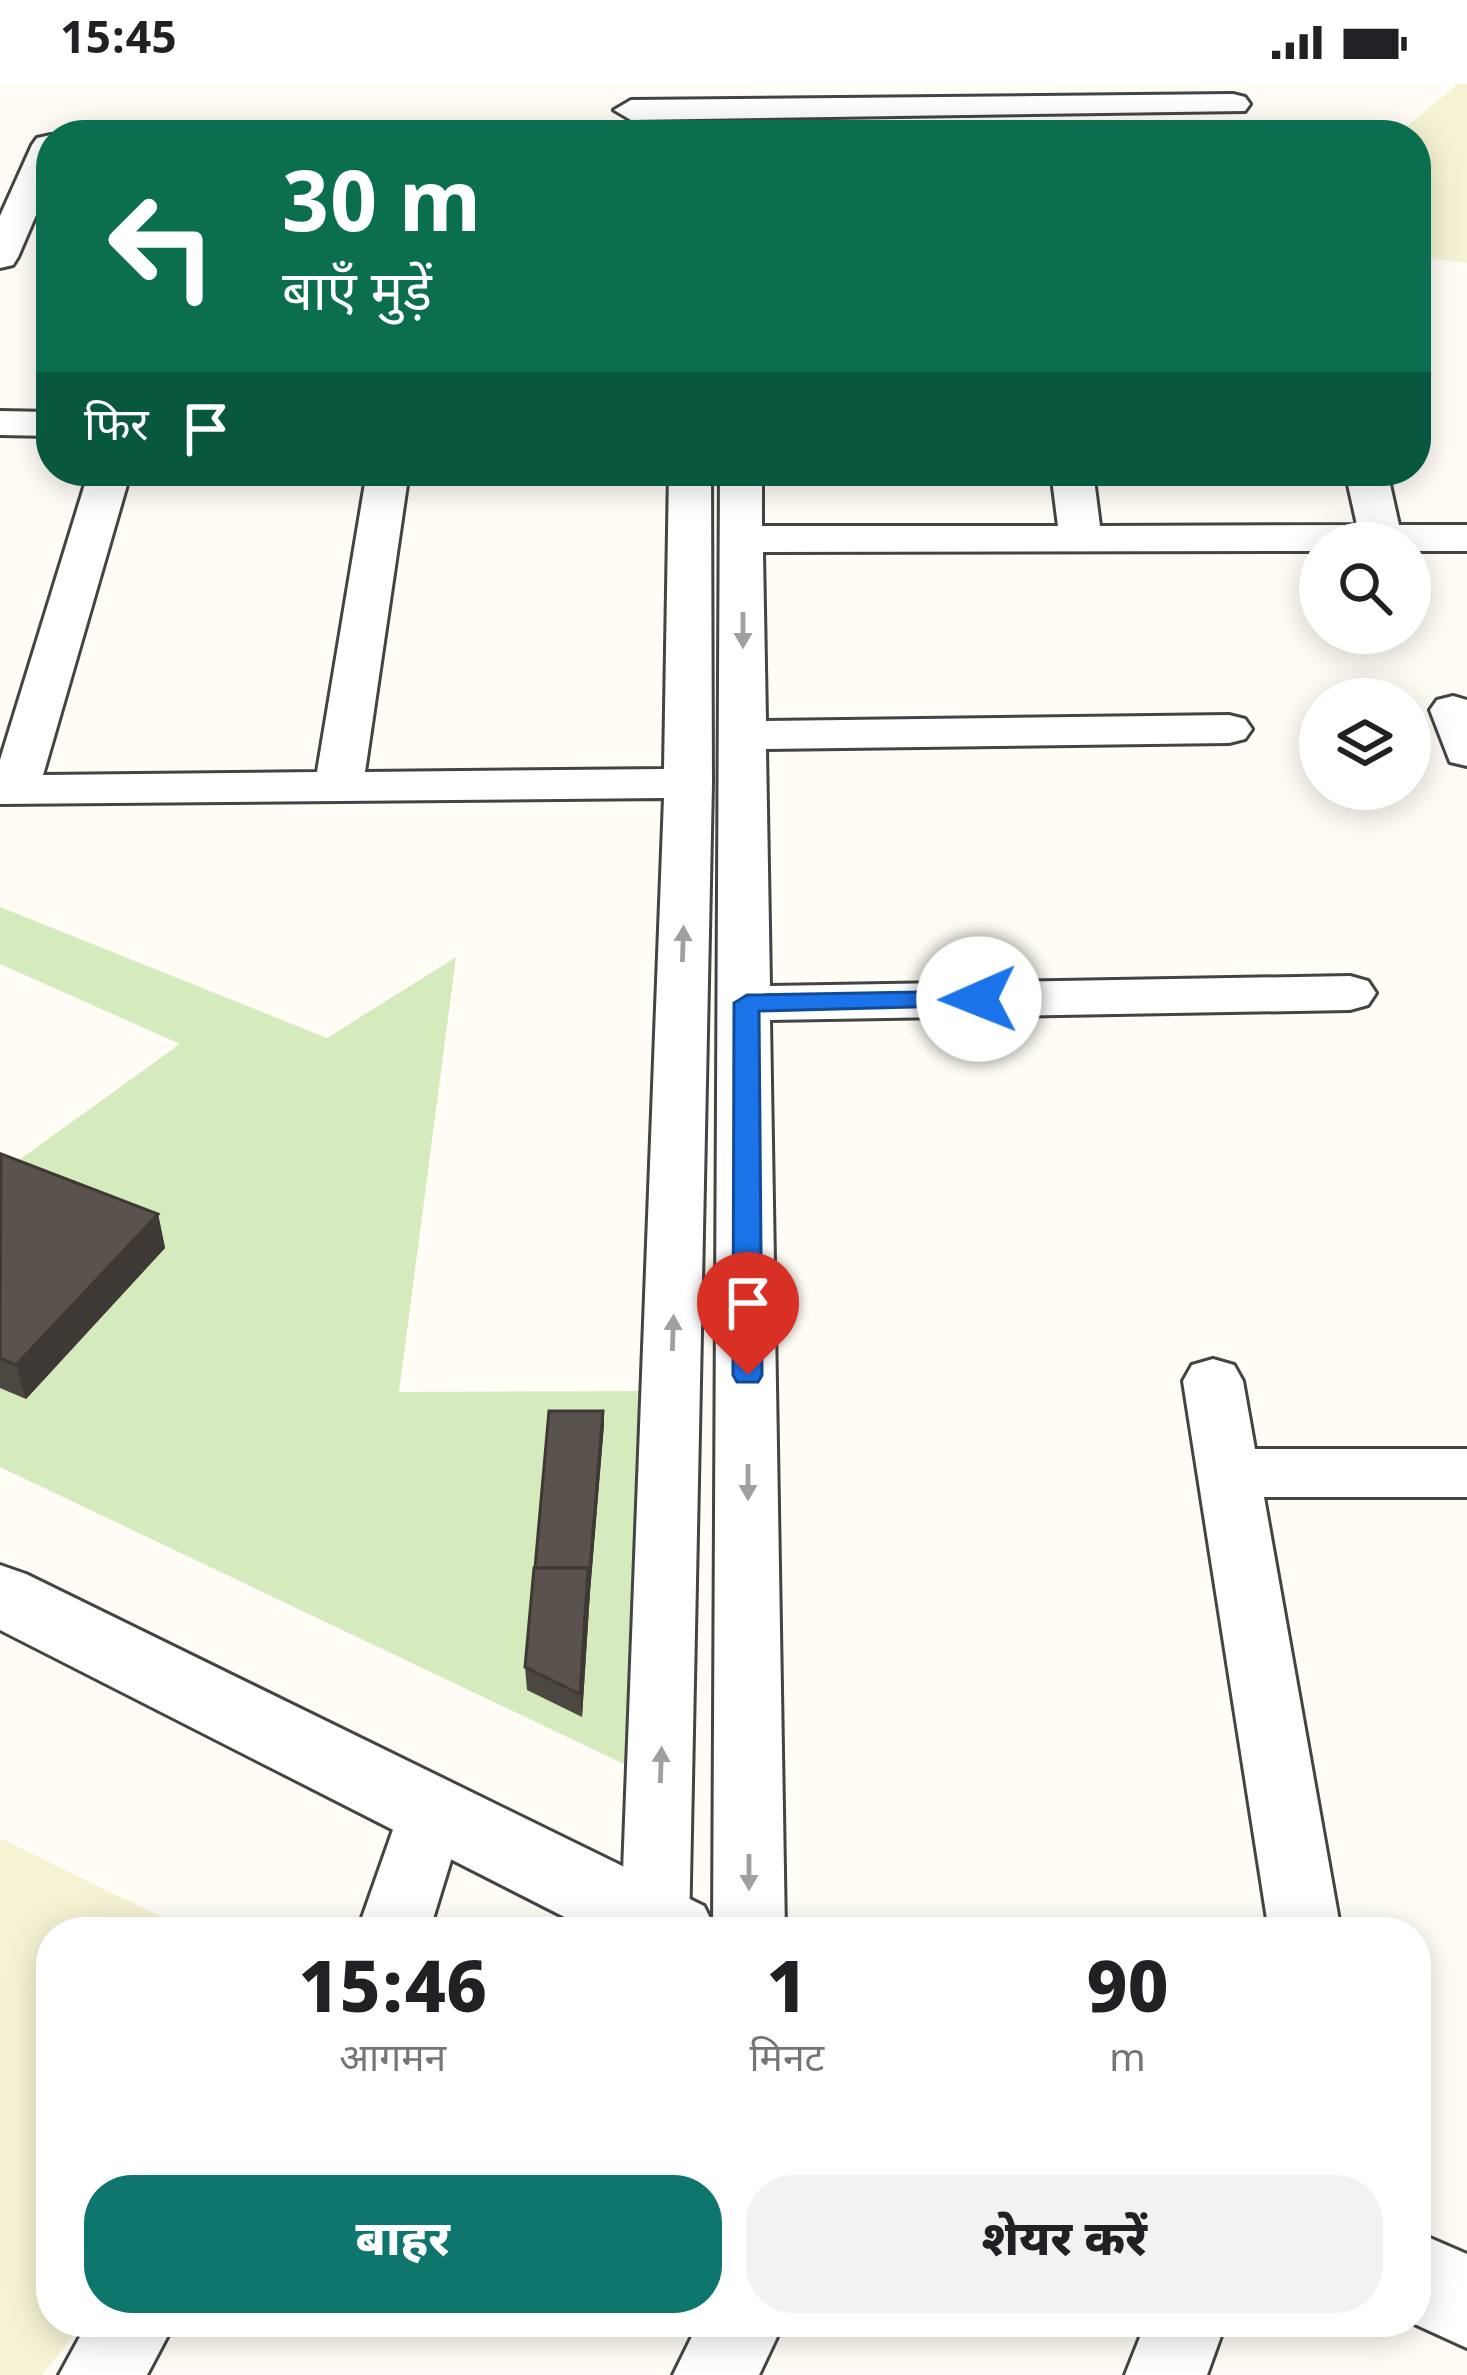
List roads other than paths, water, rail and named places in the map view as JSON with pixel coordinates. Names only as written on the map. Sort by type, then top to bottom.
[{"type":"street","points":[[1207,120],[1264,84]]},
{"type":"street","points":[[634,110],[1233,104]]},
{"type":"street","points":[[0,257],[36,154]]},
{"type":"street","points":[[0,423],[36,424]]},
{"type":"street","points":[[105,486],[8,790],[688,783]]},
{"type":"street","points":[[339,786],[386,486]]},
{"type":"street","points":[[666,1917],[691,486]]},
{"type":"street","points":[[741,486],[749,1917]]},
{"type":"street","points":[[1074,486],[1082,538]]},
{"type":"street","points":[[1369,486],[1377,522]]},
{"type":"street","points":[[743,538],[1299,538]]},
{"type":"street","points":[[1431,538],[1467,538]]},
{"type":"street","points":[[743,735],[1229,729]]},
{"type":"street","points":[[747,1003],[1350,993]]},
{"type":"street","points":[[1214,1382],[1303,1917]]},
{"type":"street","points":[[1229,1473],[1467,1473]]},
{"type":"street","points":[[0,1594],[645,1917]]},
{"type":"street","points":[[398,1917],[432,1808]]},
{"type":"street","points":[[1431,2284],[1467,2302]]},
{"type":"street","points":[[100,2375],[125,2337]]},
{"type":"street","points":[[714,2375],[736,2337]]},
{"type":"street","points":[[1166,2375],[1180,2337]]}]
